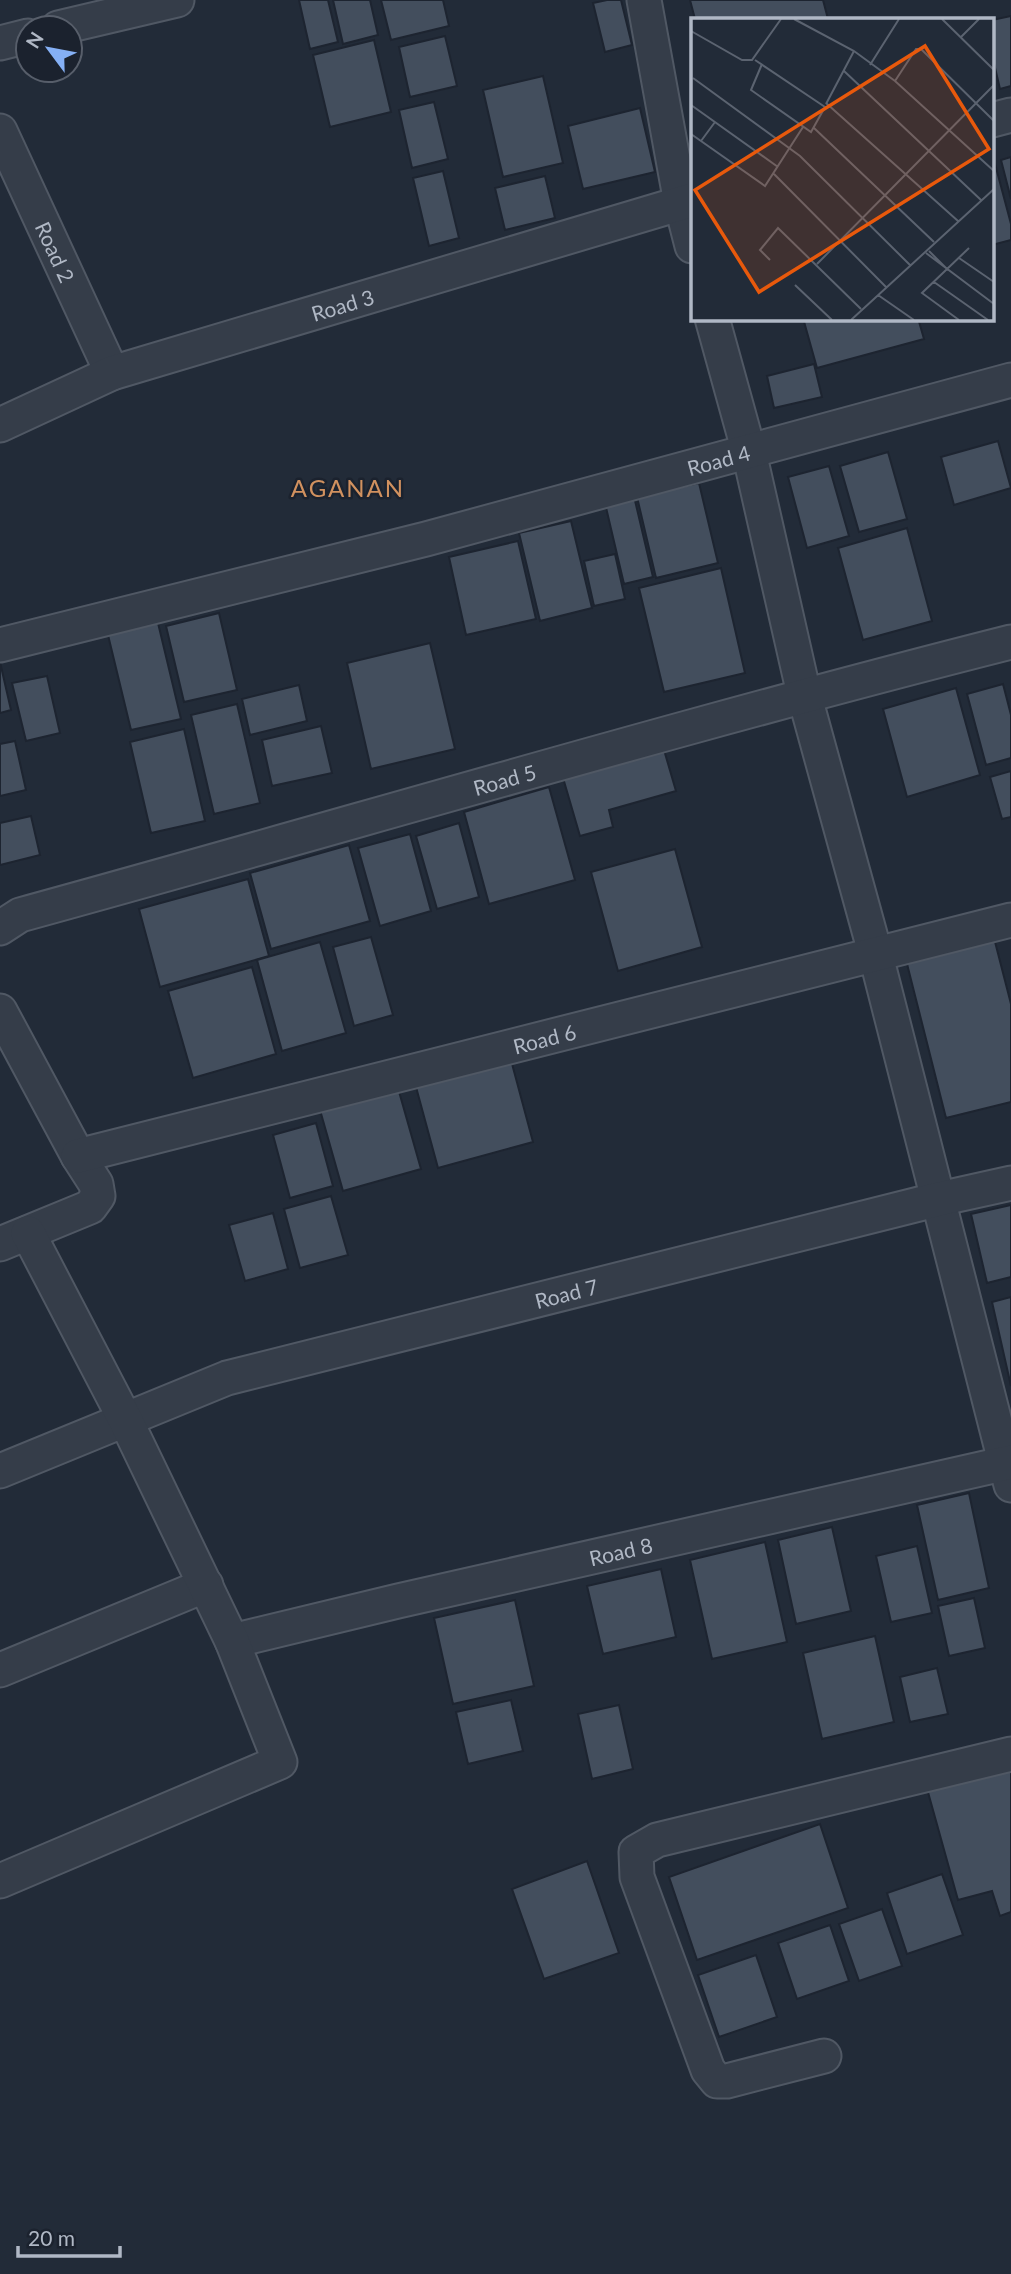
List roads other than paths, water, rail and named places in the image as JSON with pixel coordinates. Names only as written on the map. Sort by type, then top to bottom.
[{"type":"street","points":[[84,22],[177,0]]},
{"type":"street","points":[[644,0],[687,202],[691,237]]},
{"type":"street","points":[[993,120],[1011,115]]},
{"type":"street","name":"Road 2","points":[[0,131],[112,373]]},
{"type":"street","name":"Road 3","points":[[0,425],[112,373],[687,202]]},
{"type":"street","points":[[713,320],[749,452],[804,694],[876,956],[1009,1470]]},
{"type":"street","name":"Road 4","points":[[0,645],[426,539],[1011,380]]},
{"type":"street","name":"Road 5","points":[[0,928],[20,915],[804,694],[1011,642]]},
{"type":"street","name":"Road 6","points":[[78,1156],[1011,920]]},
{"type":"street","points":[[0,1011],[78,1156],[96,1184],[98,1196],[90,1207],[14,1239],[126,1421],[232,1641],[280,1762],[0,1881]]},
{"type":"street","name":"Road 7","points":[[0,1471],[227,1378],[1011,1183]]},
{"type":"street","name":"Road 8","points":[[232,1641],[411,1598],[1009,1470]]},
{"type":"street","points":[[0,1670],[206,1585]]},
{"type":"street","points":[[824,2056],[727,2081],[717,2081],[708,2070],[637,1877],[636,1852],[656,1840],[1011,1754]]},
{"type":"district","name":"AGANAN","points":[[348,487]]}]
